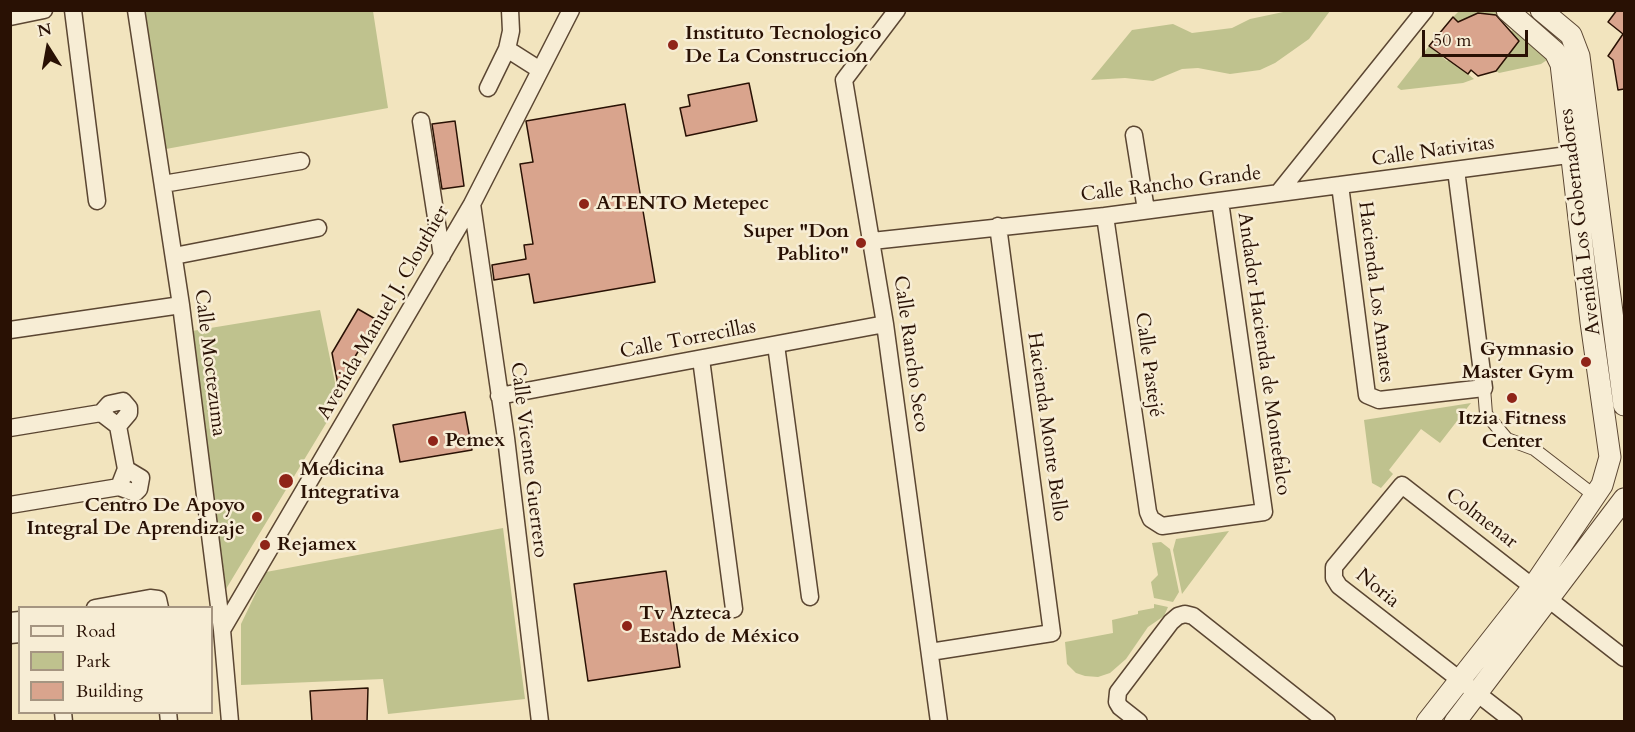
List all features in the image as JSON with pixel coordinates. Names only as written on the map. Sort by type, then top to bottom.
[{"type":"street","points":[[10,17],[44,10]]},
{"type":"street","points":[[73,10],[97,201]]},
{"type":"street","name":"Calle Moctezuma","points":[[136,10],[181,305],[222,630],[230,722]]},
{"type":"street","points":[[488,88],[507,49],[511,31],[510,10]]},
{"type":"street","name":"Avenida Manuel J. Clouthier","points":[[222,630],[472,204],[571,10]]},
{"type":"street","name":"Calle Rancho Seco","points":[[897,10],[844,80],[885,324],[939,722]]},
{"type":"street","name":"Calle Rancho Grande","points":[[872,241],[1105,216],[1279,192],[1425,10]]},
{"type":"street","name":"Avenida Los Gobernadores","points":[[1455,722],[1468,687],[1595,496],[1608,469],[1610,457],[1617,284],[1558,57],[1508,10]]},
{"type":"street","name":"Avenida Los Gobernadores","points":[[1541,10],[1567,31],[1578,49],[1591,322],[1616,353],[1624,405]]},
{"type":"street","points":[[507,49],[540,70]]},
{"type":"street","points":[[421,121],[442,256]]},
{"type":"street","points":[[1134,135],[1146,210]]},
{"type":"street","name":"Calle Nativitas","points":[[1279,192],[1582,153]]},
{"type":"street","points":[[163,184],[301,161]]},
{"type":"street","points":[[1456,170],[1486,414],[1507,439],[1534,448],[1595,496],[1622,509]]},
{"type":"street","name":"Hacienda Los Amates","points":[[1340,185],[1367,395],[1379,400],[1484,388]]},
{"type":"street","name":"Andador Hacienda de Montefalco","points":[[1151,519],[1162,526],[1264,512],[1220,201]]},
{"type":"street","name":"Calle Vicente Guerrero","points":[[472,204],[540,722]]},
{"type":"street","name":"Calle Pastejé","points":[[1105,216],[1151,519]]},
{"type":"street","name":"Hacienda Monte Bello","points":[[930,652],[1052,633],[998,226]]},
{"type":"street","points":[[174,256],[318,228]]},
{"type":"street","points":[[10,330],[181,305]]},
{"type":"street","name":"Calle Torrecillas","points":[[499,396],[885,324]]},
{"type":"street","points":[[776,345],[810,597]]},
{"type":"street","points":[[701,359],[734,609]]},
{"type":"street","points":[[10,428],[101,413],[118,426],[126,470],[119,487],[10,505]]},
{"type":"street","name":"Colmenar","points":[[1402,485],[1624,658]]},
{"type":"street","name":"Noria","points":[[1402,485],[1334,567],[1334,578],[1339,586],[1468,687]]},
{"type":"street","name":"Avenida Los Gobernadores","points":[[1427,722],[1468,687],[1551,600],[1622,509]]},
{"type":"street","points":[[107,606],[154,598],[160,606]]},
{"type":"street","points":[[1139,722],[1120,707],[1116,697],[1178,616],[1193,616],[1327,722]]},
{"type":"street","points":[[1468,687],[1514,722]]},
{"type":"green space","points":[[145,11],[373,11],[388,108],[166,149]]},
{"type":"green space","points":[[1288,11],[1330,11],[1309,39],[1275,63],[1260,70],[1230,74],[1198,68],[1182,69],[1153,81],[1125,78],[1091,80],[1132,30],[1173,24],[1192,33],[1232,28],[1250,19]]},
{"type":"green space","points":[[1459,11],[1496,11],[1499,13],[1497,16],[1478,13],[1458,22],[1453,17]]},
{"type":"green space","points":[[1506,18],[1550,55],[1547,60],[1541,64],[1499,73],[1496,71],[1519,41],[1510,34],[1512,30],[1503,22]]},
{"type":"green space","points":[[1429,46],[1474,79],[1463,83],[1401,90],[1397,87]]},
{"type":"green space","points":[[320,310],[339,402],[226,589],[192,331]]},
{"type":"green space","points":[[1471,403],[1440,443],[1421,429],[1389,470],[1393,474],[1381,488],[1372,483],[1364,420]]},
{"type":"green space","points":[[503,528],[525,699],[388,714],[383,679],[241,685],[241,624],[266,572]]},
{"type":"green space","points":[[1229,531],[1182,594],[1173,550],[1176,539]]},
{"type":"green space","points":[[1161,542],[1170,549],[1179,592],[1173,602],[1154,598],[1151,582],[1158,575],[1152,543]]},
{"type":"green space","points":[[1154,604],[1168,607],[1164,616],[1148,627],[1126,659],[1110,673],[1098,677],[1085,676],[1076,673],[1067,664],[1065,642],[1113,633],[1112,620],[1154,608]]},
{"type":"building","points":[[1617,10],[1624,10],[1624,89],[1618,90],[1613,60],[1608,56],[1623,34],[1608,22]]},
{"type":"building","points":[[1478,13],[1496,15],[1519,41],[1496,71],[1478,76],[1471,70],[1468,74],[1429,46],[1453,17],[1458,22]]},
{"type":"building","name":"ATENTO Metepec","points":[[749,83],[757,121],[686,136],[680,108],[690,106],[688,95]]},
{"type":"building","name":"ATENTO Metepec","points":[[625,104],[655,282],[534,303],[529,274],[494,280],[492,265],[526,259],[524,245],[533,244],[520,164],[533,162],[526,121]]},
{"type":"building","points":[[455,121],[464,186],[442,189],[432,124]]},
{"type":"building","points":[[358,309],[377,320],[338,385],[332,353]]},
{"type":"building","name":"Pemex","points":[[465,412],[472,450],[400,462],[393,425]]},
{"type":"building","name":"Tv Azteca Estado de México","points":[[666,571],[680,667],[588,681],[574,584]]},
{"type":"building","points":[[368,688],[367,722],[312,722],[310,691]]},
{"type":"place","name":"Instituto Tecnologico De La Construccion","points":[[673,45]]},
{"type":"place","name":"ATENTO Metepec","points":[[584,204]]},
{"type":"place","name":"Super \"Don Pablito\"","points":[[861,243]]},
{"type":"place","name":"Gymnasio Master Gym","points":[[1586,362]]},
{"type":"place","name":"Itzia Fitness Center","points":[[1512,398]]},
{"type":"place","name":"Pemex","points":[[433,441]]},
{"type":"place","name":"Medicina Integrativa","points":[[286,481]]},
{"type":"place","name":"Centro De Apoyo Integral De Aprendizaje","points":[[257,517]]},
{"type":"place","name":"Rejamex","points":[[265,545]]},
{"type":"place","name":"Tv Azteca Estado de México","points":[[627,626]]}]
